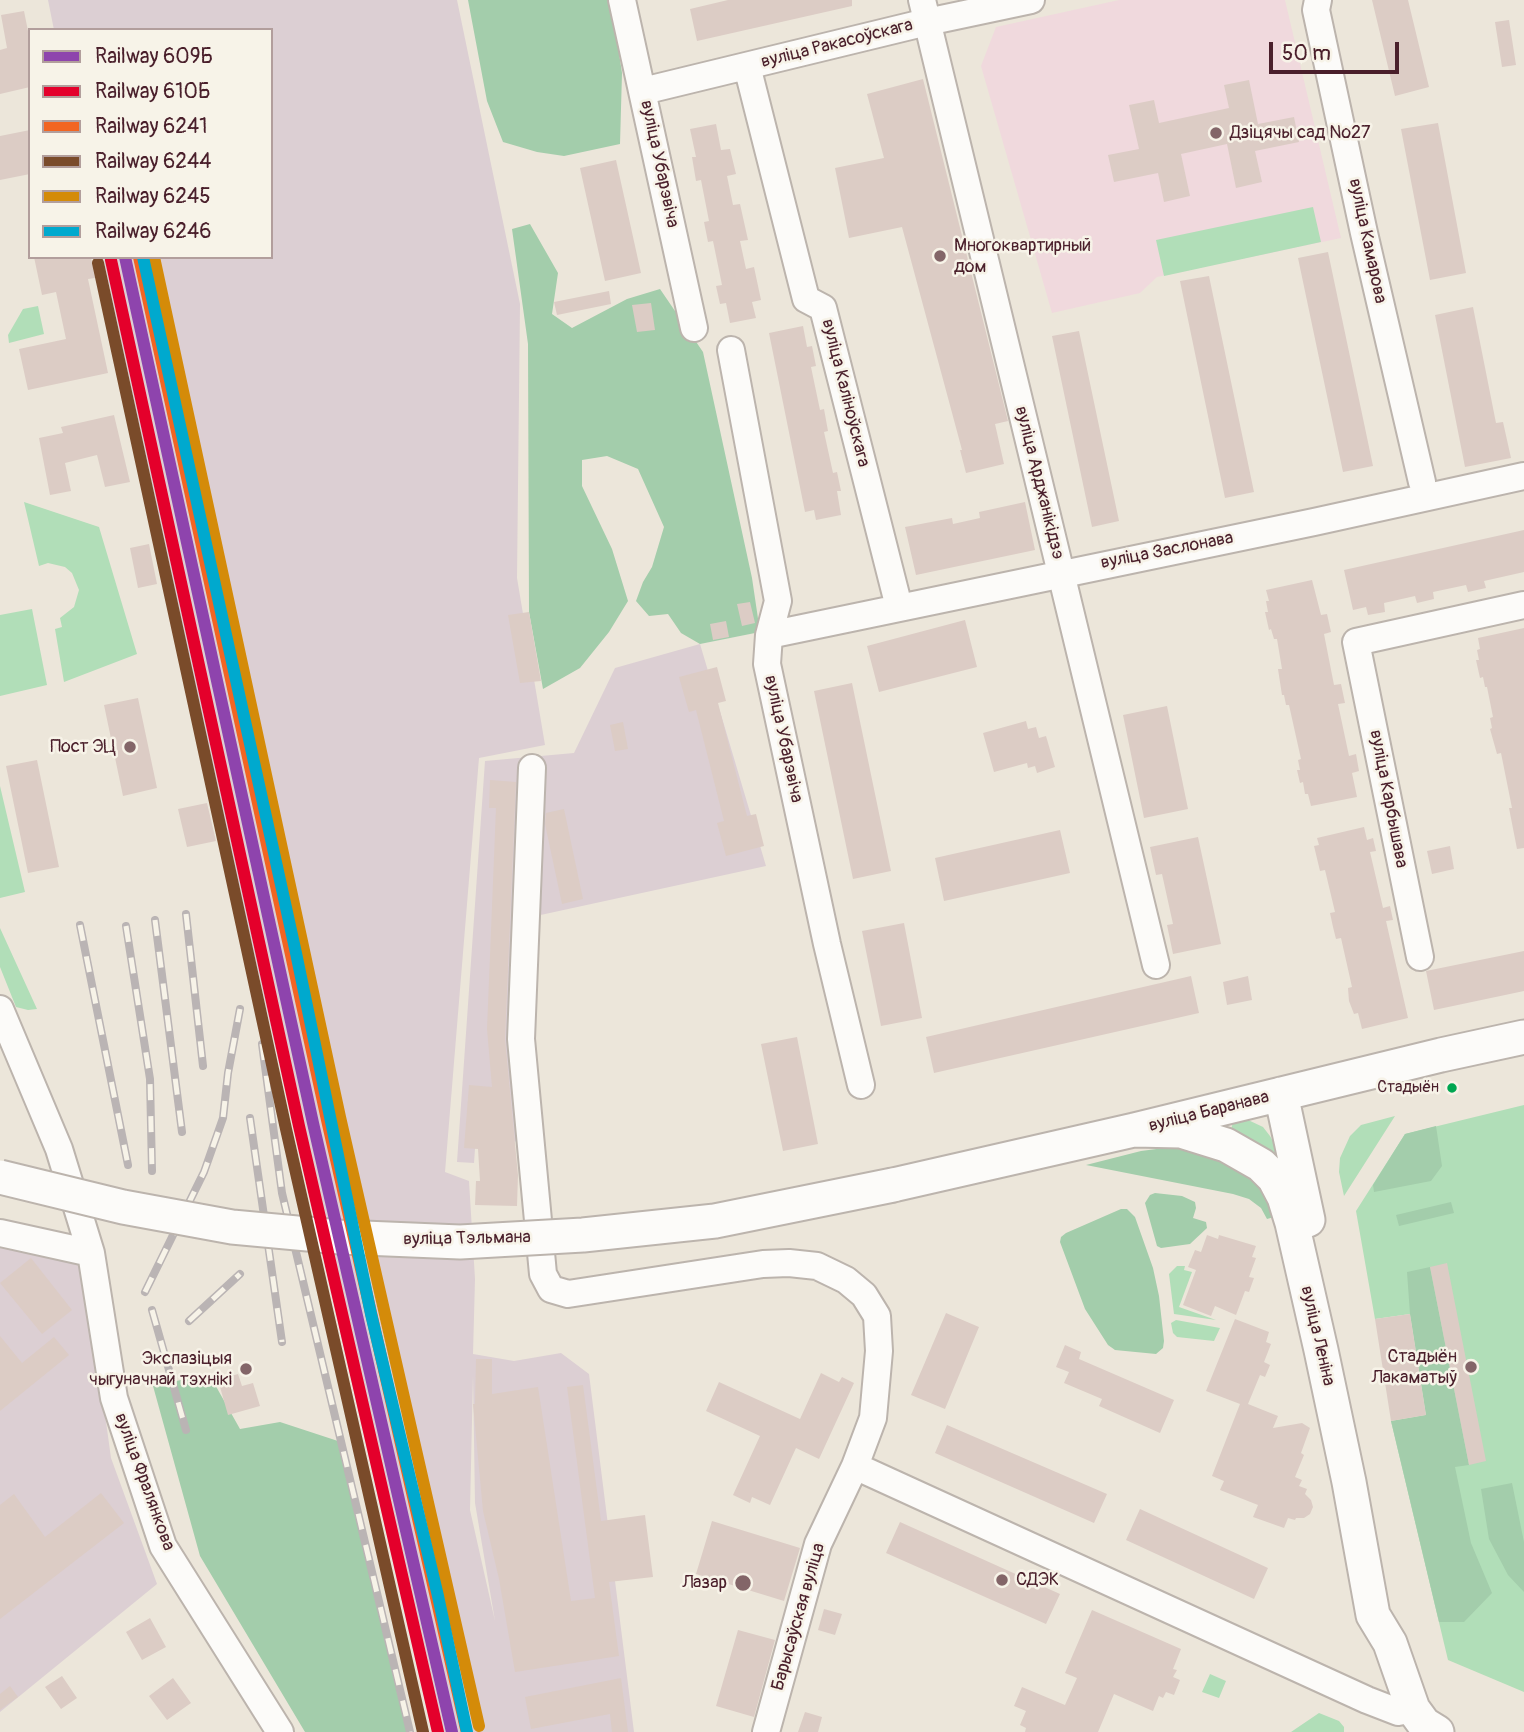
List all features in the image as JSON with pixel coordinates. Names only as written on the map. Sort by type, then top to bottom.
[{"type":"main road","name":"вуліца Баранава","points":[[893,1185],[1524,1037]]},
{"type":"main road","name":"вуліца Леніна","points":[[1281,1094],[1373,1495],[1393,1611],[1390,1643]]},
{"type":"main road","name":"вуліца Леніна","points":[[1134,1130],[1181,1131],[1226,1145],[1261,1164],[1274,1178],[1284,1197],[1321,1350],[1373,1615],[1390,1643],[1413,1709],[1424,1724],[1437,1732]]},
{"type":"main road","name":"вуліца Тэльмана","points":[[0,1177],[123,1207],[232,1227],[340,1237],[460,1242],[583,1235],[715,1222],[893,1185]]},
{"type":"street","name":"вуліца Убарэвіча","points":[[622,0],[694,328]]},
{"type":"street","name":"вуліца Ракасоўскага","points":[[643,92],[747,66],[924,11],[1031,0]]},
{"type":"street","name":"вуліца Камарова","points":[[1318,0],[1317,10],[1364,233],[1422,482]]},
{"type":"street","name":"вуліца Арджанікідзэ","points":[[924,11],[1156,965]]},
{"type":"street","name":"вуліца Каліноўскага","points":[[747,66],[806,299],[823,308],[899,607]]},
{"type":"street","name":"вуліца Убарэвіча","points":[[731,350],[778,601],[769,635],[767,664],[827,944],[861,1085]]},
{"type":"street","name":"вуліца Заслонава","points":[[769,635],[1524,476]]},
{"type":"street","name":"вуліца Карбышава","points":[[1420,957],[1356,642],[1524,606]]},
{"type":"street","name":"Барысаўская вуліца","points":[[532,768],[521,1039],[543,1274],[551,1289],[568,1294],[763,1264],[789,1263],[817,1266],[846,1280],[864,1295],[877,1316],[879,1351],[873,1418],[855,1466],[818,1544],[766,1732]]},
{"type":"street","name":"вуліца Фралянкова","points":[[0,1009],[59,1149],[91,1253],[114,1398],[163,1546],[280,1732]]},
{"type":"street","points":[[0,1233],[91,1253]]},
{"type":"street","points":[[855,1466],[1355,1695],[1398,1712],[1413,1709]]},
{"type":"shaded area","points":[[48,0],[457,0],[520,304],[517,578],[545,745],[479,758],[445,1172],[469,1181],[475,1279],[473,1354],[514,1361],[561,1353],[589,1374],[634,1732],[432,1732],[237,880],[103,259],[273,259],[273,28],[54,28]],"holes":[[[473,1375],[475,1503],[495,1621],[470,1510]]]},
{"type":"shaded area","points":[[1119,0],[1285,0],[1341,238],[1157,277],[1140,293],[1052,313],[981,66],[996,27]]},
{"type":"shaded area","points":[[700,644],[766,866],[536,916],[520,1142],[484,1138],[475,1149],[474,1163],[457,1162],[485,761],[574,753],[615,668]]},
{"type":"shaded area","points":[[0,1240],[83,1255],[111,1458],[157,1584],[0,1712]]},
{"type":"green space","points":[[468,0],[611,0],[622,73],[620,144],[564,156],[537,152],[503,142],[487,101]]},
{"type":"green space","points":[[1313,207],[1321,242],[1164,276],[1156,240]]},
{"type":"green space","points":[[530,224],[558,273],[552,314],[572,328],[627,299],[660,289],[703,352],[752,578],[760,632],[700,644],[681,633],[668,614],[649,616],[636,601],[652,567],[664,527],[638,469],[607,456],[582,460],[582,486],[612,549],[628,601],[609,632],[580,668],[543,689],[529,612],[528,344],[512,229]]},
{"type":"green space","points":[[38,306],[44,334],[9,343],[8,335],[23,309]]},
{"type":"green space","points":[[24,502],[99,527],[137,654],[64,682],[55,629],[62,627],[60,618],[74,607],[79,590],[72,573],[65,567],[48,563],[39,566]]},
{"type":"green space","points":[[32,609],[47,685],[0,696],[0,615]]},
{"type":"green space","points":[[0,786],[25,892],[0,898]]},
{"type":"green space","points":[[0,928],[37,1009],[16,1007],[0,967]]},
{"type":"green space","name":"Стадыён Лакаматыў","points":[[1524,1105],[1524,1692],[1448,1660],[1391,1421],[1426,1415],[1410,1314],[1375,1319],[1356,1211],[1405,1134]]},
{"type":"green space","points":[[1395,1116],[1344,1196],[1339,1172],[1340,1158],[1350,1136],[1361,1125]]},
{"type":"green space","points":[[1246,1119],[1263,1127],[1270,1136],[1284,1169],[1231,1130],[1233,1122]]},
{"type":"green space","points":[[1436,1126],[1442,1166],[1431,1181],[1374,1192],[1373,1185],[1405,1134]]},
{"type":"green space","points":[[1172,1147],[1209,1150],[1252,1171],[1281,1215],[1267,1219],[1261,1208],[1249,1199],[1233,1194],[1086,1165],[1141,1151]]},
{"type":"green space","points":[[1155,1193],[1182,1196],[1195,1202],[1193,1218],[1206,1222],[1207,1228],[1190,1244],[1161,1248],[1157,1246],[1145,1203],[1150,1195]]},
{"type":"green space","points":[[1451,1202],[1454,1213],[1399,1226],[1396,1215]]},
{"type":"green space","points":[[1121,1209],[1127,1209],[1135,1217],[1153,1268],[1164,1341],[1163,1348],[1156,1354],[1115,1350],[1108,1345],[1085,1309],[1060,1242],[1066,1233]]},
{"type":"green space","points":[[1177,1266],[1185,1266],[1184,1270],[1192,1272],[1179,1307],[1216,1320],[1174,1314],[1169,1274]]},
{"type":"green space","points":[[1430,1267],[1469,1465],[1455,1467],[1471,1543],[1492,1593],[1464,1622],[1439,1622],[1391,1421],[1426,1415],[1410,1314],[1407,1272]]},
{"type":"green space","points":[[1176,1320],[1220,1328],[1214,1341],[1177,1337],[1173,1333],[1171,1323]]},
{"type":"green space","points":[[209,1374],[240,1429],[280,1422],[341,1442],[410,1732],[305,1732],[200,1556],[153,1386]]},
{"type":"green space","points":[[1512,1483],[1524,1542],[1524,1592],[1508,1575],[1489,1539],[1481,1489]]},
{"type":"green space","points":[[1210,1674],[1226,1681],[1219,1698],[1202,1692]]},
{"type":"green space","points":[[1319,1713],[1339,1721],[1344,1732],[1291,1732]]},
{"type":"building","points":[[728,0],[852,0],[852,6],[697,41],[690,9]]},
{"type":"building","points":[[1372,0],[1408,0],[1429,87],[1395,96]]},
{"type":"building","points":[[24,11],[28,31],[28,87],[0,94],[0,50],[7,48],[1,15]]},
{"type":"building","points":[[1509,20],[1516,65],[1502,67],[1495,22]]},
{"type":"building","name":"Многоквартирный дом","points":[[923,79],[1008,421],[995,424],[1004,464],[966,473],[902,227],[849,238],[835,168],[884,158],[867,94]]},
{"type":"building","name":"Дзіцячы сад №27","points":[[1249,80],[1258,124],[1294,117],[1299,142],[1255,151],[1262,182],[1236,188],[1227,144],[1181,154],[1190,196],[1164,202],[1158,173],[1114,182],[1108,155],[1139,149],[1129,105],[1154,100],[1159,123],[1229,108],[1224,85]]},
{"type":"building","points":[[1438,123],[1466,273],[1430,280],[1401,129]]},
{"type":"building","points":[[716,124],[721,150],[730,149],[736,174],[727,176],[733,205],[740,204],[748,240],[740,241],[746,269],[754,267],[761,300],[752,302],[756,318],[730,323],[726,303],[720,304],[716,286],[722,285],[713,241],[708,242],[704,222],[709,221],[701,180],[696,181],[692,157],[696,157],[690,129]]},
{"type":"building","points":[[28,130],[28,174],[0,180],[0,136]]},
{"type":"building","points":[[616,160],[641,273],[605,281],[580,168]]},
{"type":"building","points":[[1328,252],[1373,466],[1343,472],[1298,258]]},
{"type":"building","points":[[34,259],[91,259],[95,278],[88,279],[108,373],[28,390],[19,349],[66,339],[56,292],[42,295]]},
{"type":"building","points":[[1209,276],[1254,492],[1225,498],[1180,281]]},
{"type":"building","points":[[609,291],[611,304],[557,315],[554,302]]},
{"type":"building","points":[[651,303],[655,330],[637,332],[632,305]]},
{"type":"building","points":[[1473,307],[1496,423],[1503,422],[1511,458],[1465,467],[1435,315]]},
{"type":"building","points":[[803,326],[807,347],[812,346],[816,366],[811,367],[820,410],[824,409],[828,431],[824,432],[833,473],[837,472],[841,491],[837,491],[841,515],[816,520],[814,510],[805,512],[769,333]]},
{"type":"building","points":[[1079,331],[1119,521],[1092,527],[1052,336]]},
{"type":"building","points":[[114,415],[130,482],[105,487],[97,455],[65,463],[71,491],[50,495],[39,438],[63,433],[61,427]]},
{"type":"building","points":[[1025,502],[1035,550],[916,575],[905,527],[952,518],[953,524],[980,518],[979,512]]},
{"type":"building","points":[[1524,530],[1524,572],[1484,581],[1486,588],[1468,592],[1466,585],[1433,592],[1434,599],[1417,603],[1415,596],[1384,603],[1385,612],[1368,615],[1366,607],[1353,610],[1344,570]]},
{"type":"building","points":[[149,544],[157,584],[138,588],[130,548]]},
{"type":"building","points":[[1312,580],[1321,615],[1327,614],[1331,632],[1324,634],[1334,685],[1341,684],[1345,703],[1338,704],[1349,756],[1356,754],[1359,771],[1352,773],[1357,797],[1311,806],[1297,770],[1300,770],[1298,760],[1301,759],[1289,705],[1286,705],[1282,695],[1278,669],[1282,669],[1277,639],[1274,639],[1271,629],[1269,630],[1265,612],[1268,612],[1266,601],[1269,601],[1266,590]]},
{"type":"building","points":[[750,602],[755,623],[742,626],[737,604]]},
{"type":"building","points":[[529,612],[541,681],[520,683],[508,615]]},
{"type":"building","points":[[965,620],[977,667],[879,692],[867,646]]},
{"type":"building","points":[[726,621],[729,637],[713,640],[710,624]]},
{"type":"building","points":[[1524,628],[1524,848],[1517,849],[1501,753],[1497,754],[1490,729],[1490,718],[1493,717],[1487,687],[1483,677],[1480,678],[1476,660],[1479,660],[1477,650],[1480,649],[1478,638]]},
{"type":"building","points":[[717,667],[726,701],[718,703],[747,816],[756,814],[764,846],[726,856],[717,823],[724,821],[696,710],[689,712],[679,677]]},
{"type":"building","points":[[852,683],[891,871],[853,879],[814,691]]},
{"type":"building","name":"Пост ЭЦ","points":[[138,698],[157,788],[123,796],[104,705]]},
{"type":"building","points":[[1167,706],[1188,809],[1144,818],[1123,715]]},
{"type":"building","points":[[1026,721],[1028,729],[1036,727],[1039,738],[1046,736],[1055,767],[1037,773],[1035,766],[1028,768],[1027,763],[994,772],[983,733]]},
{"type":"building","points":[[623,722],[628,749],[615,751],[610,725]]},
{"type":"building","points":[[37,760],[59,867],[28,873],[6,766]]},
{"type":"building","points":[[490,780],[516,782],[505,1039],[518,1175],[517,1206],[475,1205],[476,1181],[480,1181],[478,1149],[464,1148],[469,1085],[492,1087],[487,1029],[496,808],[489,808]]},
{"type":"building","points":[[207,803],[216,841],[187,847],[178,809]]},
{"type":"building","points":[[564,809],[583,899],[562,904],[545,824],[546,813]]},
{"type":"building","points":[[1364,827],[1367,840],[1373,838],[1376,851],[1370,852],[1383,908],[1390,906],[1393,920],[1386,921],[1408,1018],[1362,1029],[1358,1013],[1354,1014],[1349,1001],[1348,988],[1352,987],[1341,938],[1336,939],[1330,913],[1335,912],[1325,870],[1320,871],[1314,846],[1319,845],[1317,838]]},
{"type":"building","points":[[1060,830],[1070,873],[944,901],[935,858]]},
{"type":"building","points":[[1198,837],[1221,944],[1173,954],[1167,925],[1173,924],[1162,874],[1156,875],[1150,847]]},
{"type":"building","points":[[1450,846],[1454,869],[1432,874],[1427,851]]},
{"type":"building","points":[[904,923],[922,1018],[881,1026],[862,931]]},
{"type":"building","points":[[1524,951],[1524,991],[1434,1010],[1426,971]]},
{"type":"building","points":[[1191,976],[1199,1013],[934,1073],[926,1037]]},
{"type":"building","points":[[1248,976],[1252,1000],[1227,1005],[1223,982]]},
{"type":"building","points":[[797,1037],[818,1144],[783,1151],[761,1044]]},
{"type":"building","points":[[1207,1235],[1218,1239],[1219,1235],[1256,1246],[1252,1257],[1256,1258],[1249,1277],[1254,1278],[1249,1292],[1245,1291],[1236,1315],[1215,1306],[1211,1316],[1183,1305],[1196,1270],[1188,1267],[1195,1250],[1201,1252]]},
{"type":"building","points":[[31,1258],[72,1310],[42,1334],[0,1283]]},
{"type":"building","points":[[1447,1263],[1486,1461],[1469,1465],[1430,1267]]},
{"type":"building","points":[[946,1313],[979,1327],[945,1409],[911,1395]]},
{"type":"building","points":[[1410,1314],[1426,1415],[1391,1421],[1375,1319]]},
{"type":"building","points":[[1235,1319],[1269,1332],[1266,1342],[1271,1344],[1264,1362],[1270,1365],[1265,1377],[1260,1375],[1248,1404],[1278,1416],[1273,1428],[1302,1423],[1310,1428],[1301,1453],[1304,1455],[1295,1477],[1302,1480],[1299,1486],[1307,1489],[1305,1494],[1313,1507],[1310,1514],[1304,1518],[1288,1518],[1284,1528],[1253,1517],[1258,1505],[1220,1490],[1224,1481],[1212,1476],[1240,1404],[1206,1391]]},
{"type":"building","points":[[0,1336],[22,1363],[54,1337],[69,1355],[0,1411]]},
{"type":"building","points":[[1065,1345],[1081,1352],[1079,1359],[1174,1400],[1160,1433],[1099,1406],[1102,1399],[1064,1383],[1069,1372],[1056,1367]]},
{"type":"building","points":[[476,1359],[492,1359],[492,1394],[538,1387],[571,1601],[595,1598],[567,1387],[583,1385],[601,1521],[645,1515],[653,1577],[609,1582],[619,1656],[515,1672],[499,1579],[483,1511],[473,1404]]},
{"type":"building","points":[[821,1373],[839,1382],[842,1377],[854,1383],[819,1459],[796,1448],[770,1505],[752,1497],[750,1503],[733,1495],[760,1436],[706,1411],[719,1382],[800,1419]]},
{"type":"building","points":[[238,1374],[242,1386],[253,1383],[260,1406],[228,1415],[218,1380]]},
{"type":"building","points":[[947,1425],[1107,1494],[1094,1523],[935,1453]]},
{"type":"building","points":[[101,1493],[124,1523],[0,1619],[0,1505],[14,1494],[45,1537]]},
{"type":"building","points":[[1140,1509],[1268,1568],[1254,1599],[1126,1540]]},
{"type":"building","points":[[712,1521],[800,1548],[784,1601],[696,1574]]},
{"type":"building","points":[[900,1522],[1060,1594],[1046,1624],[886,1553]]},
{"type":"building","points":[[824,1609],[842,1614],[835,1635],[818,1630]]},
{"type":"building","points":[[1092,1610],[1181,1649],[1173,1669],[1177,1670],[1173,1677],[1180,1680],[1174,1695],[1166,1692],[1163,1698],[1159,1696],[1153,1711],[1114,1694],[1098,1732],[1025,1732],[1026,1728],[1020,1725],[1026,1711],[1014,1706],[1022,1687],[1065,1705],[1077,1678],[1065,1673]]},
{"type":"building","points":[[150,1618],[166,1647],[142,1660],[126,1632]]},
{"type":"building","points":[[738,1630],[775,1640],[754,1717],[716,1706]]},
{"type":"building","points":[[62,1676],[77,1698],[61,1709],[45,1687]]},
{"type":"building","points":[[173,1678],[191,1703],[167,1720],[149,1696]]},
{"type":"building","points":[[621,1678],[628,1732],[612,1732],[610,1714],[531,1729],[525,1697]]},
{"type":"building","points":[[10,1686],[18,1697],[0,1710],[0,1694]]},
{"type":"building","points":[[805,1712],[822,1717],[818,1732],[798,1732]]},
{"type":"railway","points":[[186,914],[203,1066]]},
{"type":"railway","points":[[155,920],[182,1132]]},
{"type":"railway","points":[[80,925],[128,1165]]},
{"type":"railway","points":[[126,926],[150,1079],[152,1171]]},
{"type":"railway","points":[[145,1292],[204,1172],[223,1118],[240,1009]]},
{"type":"railway","points":[[262,1044],[282,1193],[410,1732]]},
{"type":"railway","points":[[250,1118],[282,1342]]},
{"type":"railway","points":[[189,1321],[240,1274]]},
{"type":"railway","points":[[152,1310],[186,1430]]},
{"type":"rail line","name":"609Б","points":[[125,259],[313,1123],[452,1732]]},
{"type":"rail line","name":"6241","points":[[139,259],[327,1120],[466,1729]]},
{"type":"rail line","name":"6246","points":[[143,259],[296,953],[371,1314],[438,1596],[467,1732]]},
{"type":"rail line","name":"6245","points":[[154,259],[340,1117],[479,1726]]},
{"type":"rail line","name":"610Б","points":[[111,260],[299,1126],[438,1732]]},
{"type":"rail line","name":"6244","points":[[98,263],[286,1129],[423,1732]]},
{"type":"place","name":"Дзіцячы сад №27","points":[[1216,133]]},
{"type":"place","name":"Многоквартирный дом","points":[[940,256]]},
{"type":"place","name":"Пост ЭЦ","points":[[130,747]]},
{"type":"place","name":"Стадыён","points":[[1452,1088]]},
{"type":"place","name":"Стадыён Лакаматыў","points":[[1471,1367]]},
{"type":"place","name":"Экспазіцыя чыгуначнай тэхнікі","points":[[246,1369]]},
{"type":"place","name":"СДЭК","points":[[1002,1580]]},
{"type":"place","name":"Лазар","points":[[743,1583]]}]
